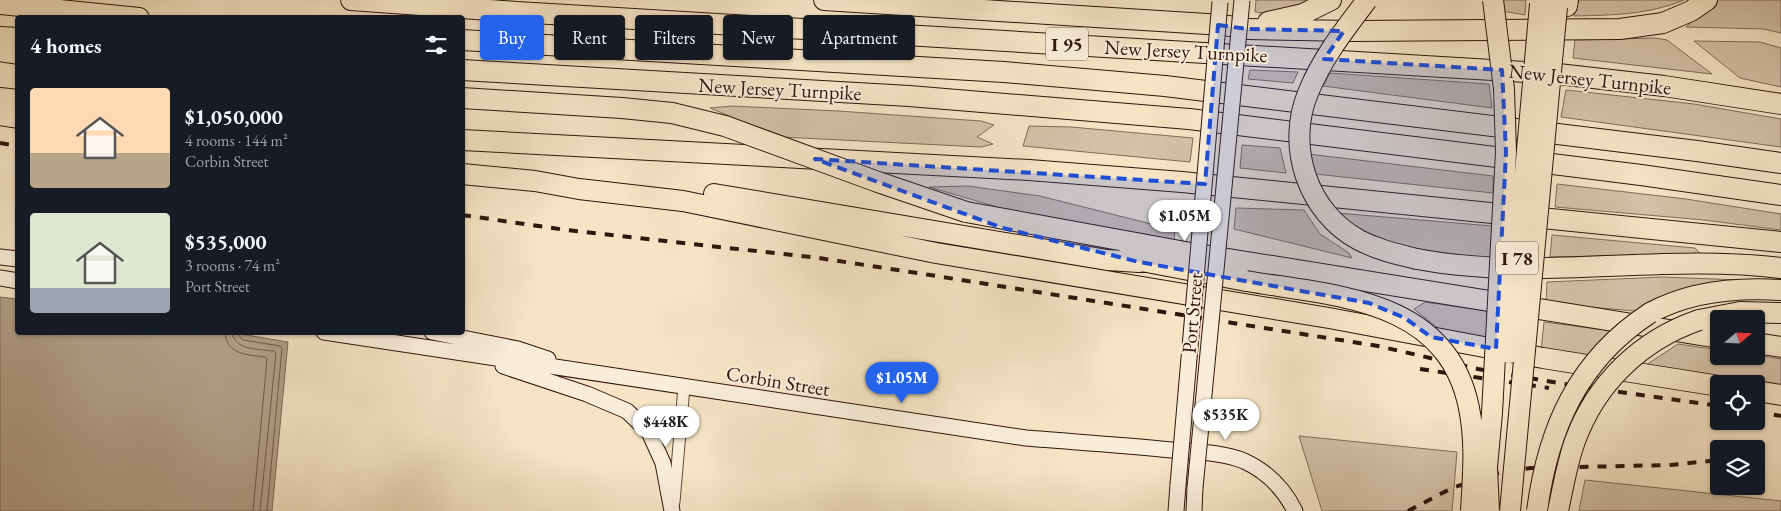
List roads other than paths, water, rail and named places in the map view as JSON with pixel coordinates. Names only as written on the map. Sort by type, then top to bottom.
[{"type":"highway","name":"New Jersey Turnpike","points":[[351,0],[517,12],[1558,74],[1664,86],[1781,104]]},
{"type":"highway","points":[[824,0],[1224,25],[1248,29],[1352,31],[1620,29],[1663,23],[1686,14],[1707,0]]},
{"type":"highway","points":[[1224,25],[1283,20],[1310,12],[1331,0]]},
{"type":"highway","points":[[1367,0],[1325,58],[1307,94],[1300,125],[1299,149],[1305,174],[1315,197],[1339,225],[1358,239],[1392,253],[1417,259],[1480,267],[1716,264],[1781,268]]},
{"type":"highway","points":[[1489,511],[1487,467],[1500,276],[1506,144],[1504,89],[1493,0]]},
{"type":"highway","name":"I 78","points":[[1510,511],[1551,67],[1555,3]]},
{"type":"highway","name":"I 78","points":[[1494,511],[1555,3]]},
{"type":"highway","points":[[0,4],[110,15]]},
{"type":"highway","points":[[0,36],[15,38]]},
{"type":"highway","name":"New Jersey Turnpike","points":[[465,40],[1004,72],[1165,86],[1781,163]]},
{"type":"highway","points":[[0,51],[15,54]]},
{"type":"highway","name":"New Jersey Turnpike","points":[[465,70],[928,98],[1189,119],[1650,176],[1781,195]]},
{"type":"highway","points":[[0,98],[15,100]]},
{"type":"highway","points":[[465,98],[636,109],[698,118],[966,212],[1003,228],[1139,262]]},
{"type":"highway","points":[[0,115],[15,118]]},
{"type":"highway","points":[[465,140],[1029,170],[1182,182],[1781,242]]},
{"type":"highway","points":[[465,174],[683,201],[936,253],[1330,318],[1544,358],[1710,385]]},
{"type":"highway","points":[[535,182],[580,181],[711,193],[1097,258],[1139,262],[1246,280],[1342,297],[1381,307],[1394,312],[1419,327],[1440,345],[1461,380],[1469,408],[1473,447],[1471,511]]},
{"type":"highway","points":[[966,212],[1191,253],[1710,337]]},
{"type":"highway","points":[[1537,511],[1540,489],[1550,448],[1559,422],[1571,395],[1586,372],[1608,347],[1629,328],[1650,313],[1678,300],[1708,292],[1740,289],[1781,290]]},
{"type":"highway","points":[[1558,511],[1575,441],[1586,416],[1600,393],[1620,369],[1642,349],[1667,333],[1699,320],[1740,312],[1781,313]]},
{"type":"highway","points":[[1765,345],[1781,347]]},
{"type":"highway","points":[[1765,392],[1781,395]]},
{"type":"main road","name":"Port Street","points":[[1194,511],[1242,0]]},
{"type":"main road","name":"Port Street","points":[[1176,511],[1220,1]]},
{"type":"main road","points":[[0,257],[15,259]]},
{"type":"main road","points":[[0,278],[15,280]]},
{"type":"main road","name":"Corbin Street","points":[[344,335],[1026,438],[1116,444],[1229,456],[1243,461],[1271,479],[1296,511]]},
{"type":"main road","name":"Corbin Street","points":[[447,335],[518,349],[583,370]]},
{"type":"main road","points":[[468,354],[587,394],[627,411],[649,432],[663,463],[672,511]]},
{"type":"street","points":[[672,511],[684,387]]},
{"type":"water","points":[[0,297],[15,299],[15,335],[247,335],[288,342],[272,511],[0,511]]},
{"type":"railway","points":[[0,143],[15,146]]},
{"type":"railway","points":[[465,215],[566,230],[819,258],[1378,346],[1478,369],[1564,384],[1710,405]]},
{"type":"railway","points":[[1420,369],[1549,388]]},
{"type":"railway","points":[[1765,413],[1781,416]]},
{"type":"railway","points":[[1765,453],[1769,453]]},
{"type":"railway","points":[[1408,511],[1452,488],[1501,472],[1531,468],[1671,465],[1710,461]]}]
